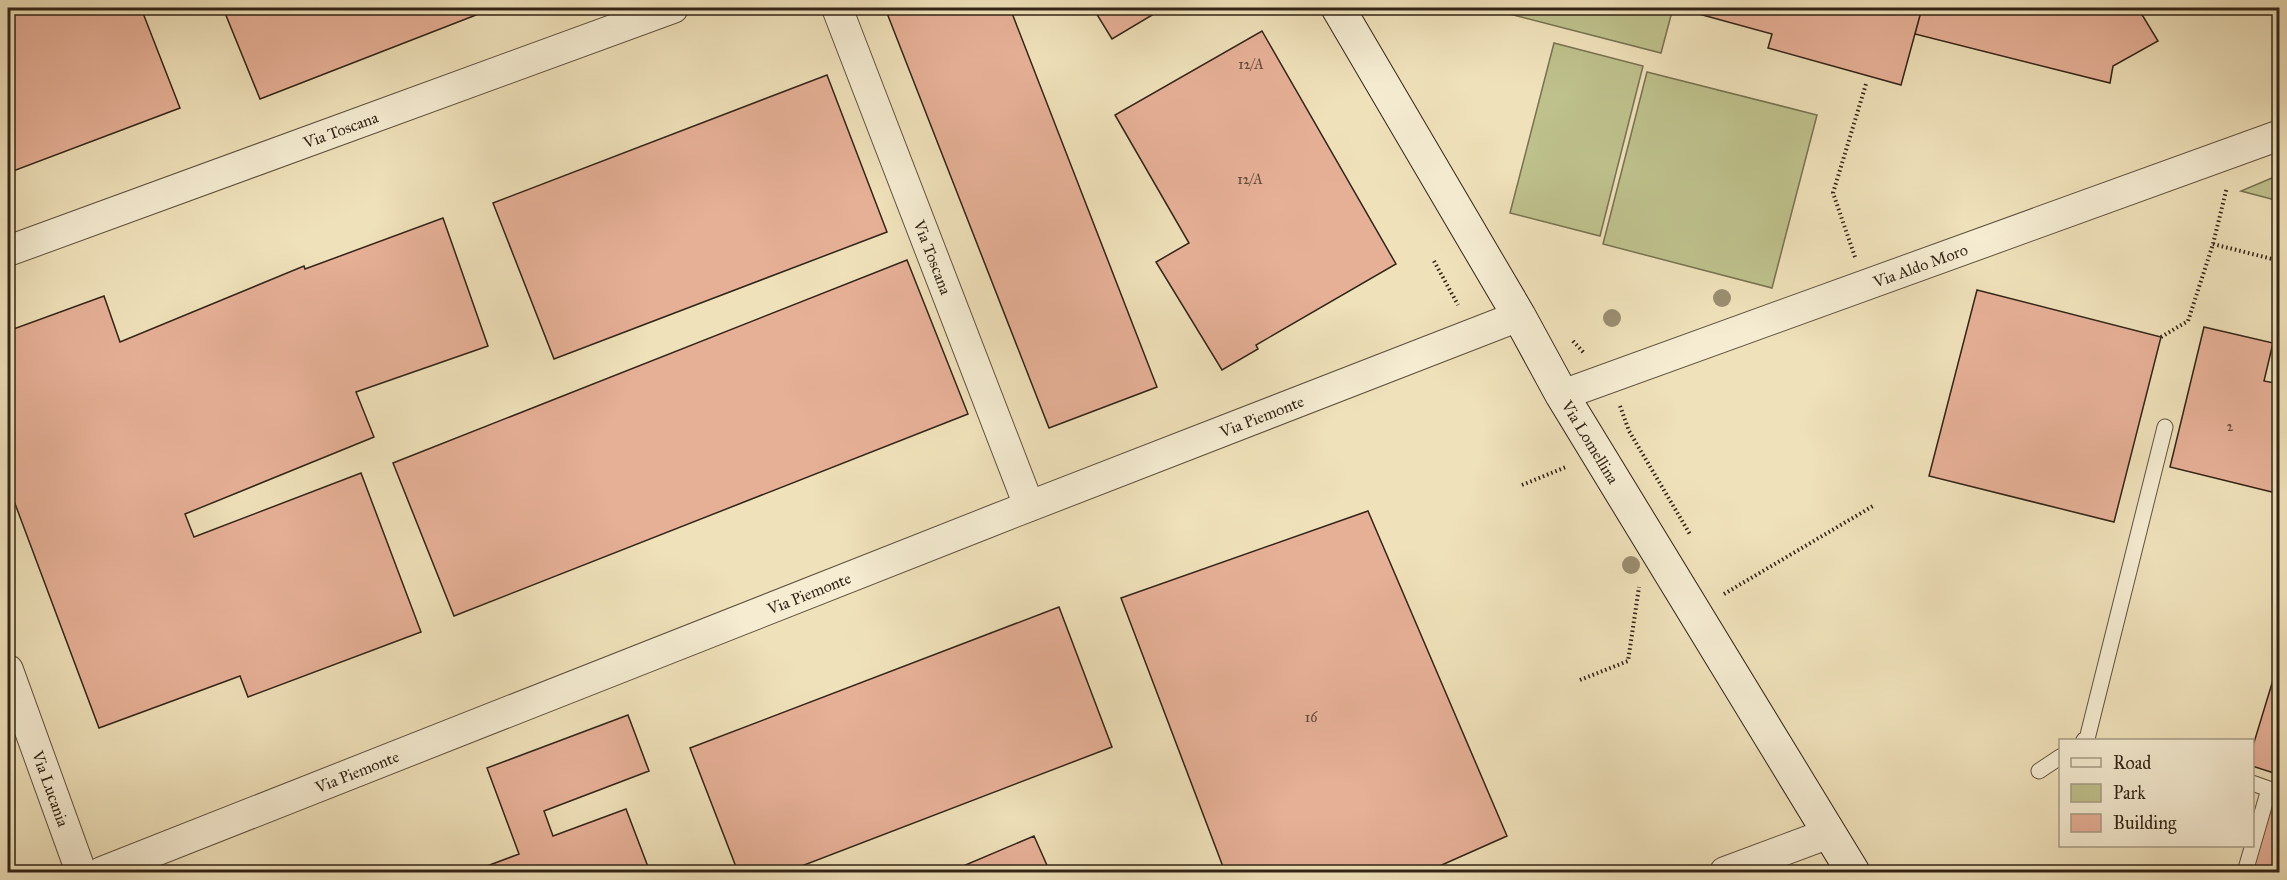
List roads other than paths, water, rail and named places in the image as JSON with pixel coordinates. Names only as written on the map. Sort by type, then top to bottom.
[{"type":"main road","name":"Via Lomellina","points":[[1338,8],[1519,316],[1562,395],[1827,834],[1853,873]]},
{"type":"street","name":"Via Toscana","points":[[8,251],[673,8]]},
{"type":"street","name":"Via Toscana","points":[[837,8],[1029,506]]},
{"type":"street","name":"Via Aldo Moro","points":[[1562,395],[2280,135]]},
{"type":"street","name":"Via Piemonte","points":[[102,873],[1029,506],[1519,316]]},
{"type":"street","name":"Via Lucania","points":[[8,670],[81,873]]},
{"type":"street","points":[[1725,873],[1827,834]]},
{"type":"lane","points":[[2087,739],[2165,427]]},
{"type":"lane","points":[[2039,771],[2059,758]]},
{"type":"lane","points":[[2254,783],[2269,789],[2254,842]]},
{"type":"lane","points":[[2245,873],[2252,847]]}]
